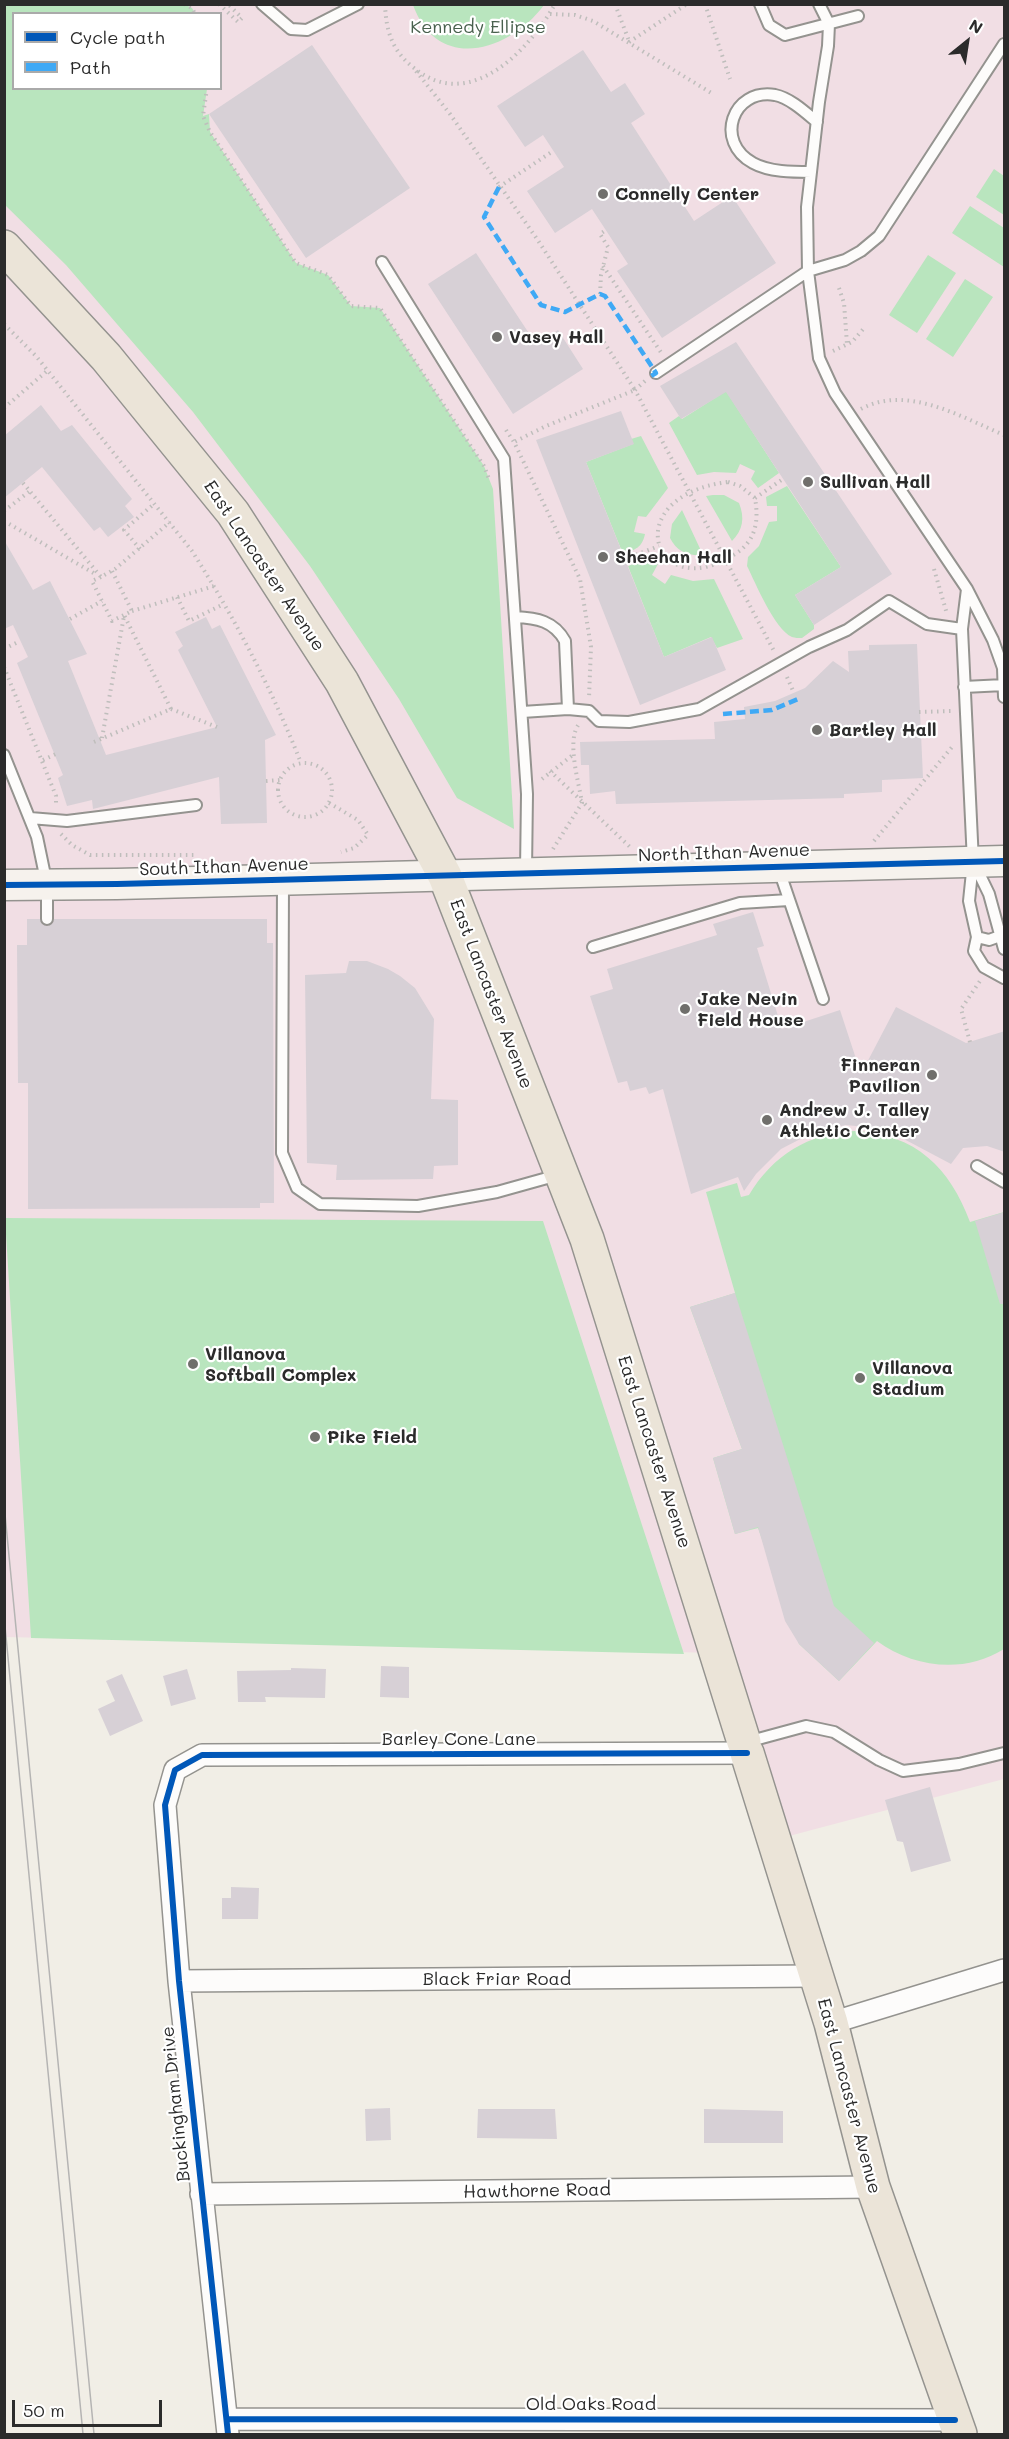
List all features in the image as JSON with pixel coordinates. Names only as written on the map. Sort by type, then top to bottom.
[{"type":"highway","name":"East Lancaster Avenue","points":[[4,247],[106,357],[233,513],[342,682],[444,876],[587,1239],[831,2023],[873,2187],[958,2427]]},
{"type":"street","name":"North Ithan Avenue","points":[[444,876],[777,867],[866,849],[973,862],[1005,861]]},
{"type":"street","name":"South Ithan Avenue","points":[[4,885],[444,876]]},
{"type":"street","name":"Barley Cone Lane","points":[[175,1770],[202,1755],[746,1748]]},
{"type":"street","name":"Buckingham Drive","points":[[175,1770],[165,1805],[179,1981],[227,2427]]},
{"type":"street","points":[[831,2023],[1005,1970]]},
{"type":"street","name":"Black Friar Road","points":[[179,1981],[815,1976]]},
{"type":"street","name":"Hawthorne Road","points":[[201,2194],[873,2187]]},
{"type":"street","name":"Old Oaks Road","points":[[227,2427],[958,2427]]},
{"type":"lane","points":[[262,4],[291,29],[307,30],[358,4]]},
{"type":"lane","points":[[760,4],[769,25],[785,35],[858,16]]},
{"type":"lane","points":[[819,4],[829,24],[828,46],[807,207],[808,271],[819,358],[835,393],[967,589],[993,640],[1003,668],[1005,697]]},
{"type":"lane","points":[[652,376],[808,271],[844,260],[861,251],[879,236],[1005,44]]},
{"type":"lane","points":[[811,172],[773,169],[754,164],[740,154],[734,145],[731,125],[735,113],[742,105],[761,95],[776,95],[817,122]]},
{"type":"lane","points":[[382,262],[504,459],[532,873]]},
{"type":"lane","points":[[967,589],[962,629],[973,862],[969,901],[977,937],[974,951],[978,960],[995,975],[1005,978]]},
{"type":"lane","points":[[522,712],[568,709],[589,711],[599,721],[628,722],[699,709],[780,662],[847,630],[890,600],[927,624],[962,629]]},
{"type":"lane","points":[[515,617],[533,618],[549,623],[560,632],[565,642],[568,709]]},
{"type":"lane","points":[[964,687],[1004,685]]},
{"type":"lane","points":[[4,755],[37,837],[47,885],[47,919]]},
{"type":"lane","points":[[30,818],[67,821],[196,805]]},
{"type":"lane","points":[[973,862],[989,894],[1005,949]]},
{"type":"lane","points":[[777,867],[823,999]]},
{"type":"lane","points":[[283,880],[282,1154],[297,1188],[320,1204],[418,1206],[497,1192],[561,1174]]},
{"type":"lane","points":[[593,947],[740,903],[789,900]]},
{"type":"lane","points":[[977,937],[989,940],[1000,936]]},
{"type":"lane","points":[[976,1166],[1005,1182]]},
{"type":"lane","points":[[746,1748],[806,1726],[834,1731],[879,1760],[903,1771],[959,1764],[1005,1753]]},
{"type":"path","points":[[184,4],[193,6]]},
{"type":"path","points":[[219,4],[238,22],[242,18],[228,4]]},
{"type":"path","points":[[385,4],[391,44],[450,114],[537,239],[634,390],[780,662]]},
{"type":"path","points":[[416,71],[432,80],[448,85],[464,85],[480,79],[496,70],[523,48],[534,37],[555,4]]},
{"type":"path","points":[[615,4],[629,42]]},
{"type":"path","points":[[629,42],[687,4]]},
{"type":"path","points":[[705,4],[730,79]]},
{"type":"path","points":[[550,14],[581,16],[629,42],[714,94]]},
{"type":"path","points":[[207,90],[203,116],[210,132],[296,263],[328,275],[351,306],[380,308],[484,466],[490,481]]},
{"type":"path","points":[[499,187],[553,151]]},
{"type":"path","points":[[600,294],[608,247],[600,234],[606,230]]},
{"type":"path","points":[[603,266],[669,364]]},
{"type":"path","points":[[838,288],[844,303],[847,344]]},
{"type":"path","points":[[4,324],[48,370],[155,503],[214,586],[278,707],[301,763]]},
{"type":"path","points":[[833,351],[847,344],[866,327]]},
{"type":"path","points":[[4,408],[48,370]]},
{"type":"path","points":[[514,442],[546,426],[634,390],[652,376]]},
{"type":"path","points":[[850,415],[883,399],[896,398],[926,404],[1005,435]]},
{"type":"path","points":[[502,424],[514,442],[580,579],[591,647],[589,711],[574,730],[574,754],[582,803],[532,873]]},
{"type":"path","points":[[755,498],[783,479]]},
{"type":"path","points":[[728,482],[740,486],[755,498],[757,514],[752,537],[749,543],[726,560],[701,570],[685,569],[664,555],[659,546],[658,532],[662,516],[668,507],[690,492],[704,486],[728,482]]},
{"type":"path","points":[[23,483],[101,577]]},
{"type":"path","points":[[4,511],[30,491]]},
{"type":"path","points":[[140,549],[123,528],[155,503]]},
{"type":"path","points":[[4,521],[101,577]]},
{"type":"path","points":[[170,522],[112,571],[92,581],[112,621],[132,611],[214,586]]},
{"type":"path","points":[[625,559],[659,546]]},
{"type":"path","points":[[928,560],[934,570],[947,607],[948,628]]},
{"type":"path","points":[[112,571],[132,611]]},
{"type":"path","points":[[177,597],[189,621],[224,604]]},
{"type":"path","points":[[70,619],[102,600]]},
{"type":"path","points":[[124,615],[171,709],[217,727]]},
{"type":"path","points":[[102,738],[124,615]]},
{"type":"path","points":[[4,649],[20,641]]},
{"type":"path","points":[[920,712],[952,711],[952,702]]},
{"type":"path","points":[[94,742],[171,709]]},
{"type":"path","points":[[866,849],[955,744],[955,754]]},
{"type":"path","points":[[43,760],[58,753]]},
{"type":"path","points":[[527,794],[550,771],[574,754]]},
{"type":"path","points":[[301,763],[318,766],[330,778],[332,795],[329,803],[323,810],[308,817],[292,813],[280,798],[280,780],[285,772],[301,763]]},
{"type":"path","points":[[550,771],[636,853],[625,853]]},
{"type":"path","points":[[266,781],[280,780]]},
{"type":"path","points":[[329,803],[358,820],[368,835]]},
{"type":"path","points":[[866,849],[885,841]]},
{"type":"path","points":[[970,1042],[961,1009],[981,978]]},
{"type":"shaded area","points":[[5,5],[1004,5],[1004,1779],[774,1840],[717,1653],[5,1637]]},
{"type":"green space","points":[[184,4],[192,8],[194,12],[12,12],[12,90],[207,90],[203,116],[209,114],[210,132],[296,263],[328,275],[351,306],[380,308],[484,466],[493,489],[514,829],[457,798],[399,699],[310,566],[193,412],[66,265],[5,205],[5,5]]},
{"type":"green space","name":"Kennedy Ellipse","points":[[413,5],[544,5],[530,21],[513,34],[494,43],[475,48],[456,47],[439,41],[424,27]]},
{"type":"green space","points":[[994,169],[1004,176],[1004,215],[976,197]]},
{"type":"green space","points":[[970,206],[1004,228],[1004,267],[952,233]]},
{"type":"green space","points":[[928,255],[956,273],[917,333],[889,315]]},
{"type":"green space","points":[[965,279],[993,297],[953,357],[926,339]]},
{"type":"green space","points":[[726,391],[779,473],[758,488],[751,479],[755,471],[740,464],[736,473],[714,472],[697,475],[669,423],[679,416],[682,419]]},
{"type":"green space","points":[[641,436],[668,488],[646,517],[638,516],[634,532],[645,534],[642,542],[635,549],[623,554],[586,462],[633,444],[631,439]]},
{"type":"green space","points":[[787,486],[841,567],[795,595],[814,625],[814,629],[802,638],[792,637],[779,625],[766,605],[747,566],[748,557],[759,546],[769,522],[777,521],[777,506],[767,506],[766,497]]},
{"type":"green space","points":[[724,495],[739,503],[742,523],[739,533],[732,541],[706,496]]},
{"type":"green space","points":[[682,510],[703,555],[684,552],[676,547],[670,538],[672,524]]},
{"type":"green space","points":[[646,559],[655,560],[658,564],[652,575],[665,584],[671,575],[693,581],[714,579],[743,639],[717,648],[711,637],[664,657],[628,566]]},
{"type":"green space","name":"Villanova Stadium","points":[[855,1131],[896,1139],[928,1157],[952,1185],[970,1222],[1004,1212],[1004,1649],[972,1662],[956,1665],[939,1664],[907,1657],[877,1641],[839,1681],[799,1644],[758,1528],[735,1534],[713,1458],[742,1449],[690,1307],[735,1293],[706,1192],[737,1183],[741,1197],[749,1195],[769,1168],[794,1149],[822,1136]]},
{"type":"green space","name":"Pike Field","points":[[5,1218],[543,1221],[684,1654],[31,1638]]},
{"type":"building","points":[[312,45],[410,188],[306,258],[209,114]]},
{"type":"building","name":"Connelly Center","points":[[583,50],[611,92],[625,83],[645,114],[631,123],[694,221],[732,196],[776,263],[662,338],[617,271],[628,264],[592,209],[555,233],[527,191],[564,167],[543,135],[525,147],[497,106]]},
{"type":"building","name":"Vasey Hall","points":[[476,253],[536,344],[558,330],[583,369],[513,414],[428,284]]},
{"type":"building","name":"Sullivan Hall","points":[[736,342],[892,574],[814,625],[795,595],[841,567],[726,392],[681,419],[660,386]]},
{"type":"building","points":[[41,405],[61,431],[72,425],[132,499],[125,506],[134,517],[108,537],[100,527],[94,531],[42,467],[4,498],[4,436]]},
{"type":"building","name":"Sheehan Hall","points":[[621,411],[634,444],[586,462],[664,657],[712,637],[726,670],[640,705],[536,440]]},
{"type":"building","points":[[4,540],[33,590],[50,581],[87,654],[68,661],[106,755],[217,727],[178,650],[183,646],[175,632],[206,617],[212,629],[220,625],[276,735],[265,740],[267,823],[221,824],[219,777],[93,809],[92,800],[67,806],[58,778],[63,775],[17,663],[28,657],[13,625],[4,629]]},
{"type":"building","name":"Bartley Hall","points":[[917,644],[923,778],[882,780],[882,792],[844,794],[844,798],[616,804],[615,791],[590,794],[589,765],[581,765],[580,742],[715,739],[714,722],[745,719],[744,707],[775,701],[805,688],[833,661],[849,672],[848,651],[869,650],[869,645]]},
{"type":"building","points":[[753,912],[764,946],[757,948],[782,1029],[840,1010],[861,1074],[896,1007],[966,1043],[1005,1031],[1005,1152],[987,1146],[963,1148],[951,1164],[885,1129],[846,1125],[814,1132],[781,1149],[756,1174],[744,1191],[738,1177],[691,1194],[663,1089],[649,1094],[646,1087],[630,1091],[627,1081],[618,1083],[590,996],[613,989],[607,969],[717,935],[713,924]]},
{"type":"building","points":[[27,919],[40,919],[43,925],[48,926],[53,923],[54,919],[267,919],[267,943],[273,943],[274,1203],[260,1203],[260,1208],[28,1209],[28,1083],[18,1083],[17,945],[27,945]]},
{"type":"building","points":[[349,961],[367,961],[400,976],[415,988],[434,1019],[431,1099],[458,1100],[458,1165],[434,1166],[433,1179],[336,1180],[337,1165],[307,1163],[305,975],[346,973]]},
{"type":"building","points":[[1005,1212],[1005,1304],[1000,1304],[975,1221]]},
{"type":"building","points":[[735,1293],[834,1606],[874,1643],[839,1681],[799,1644],[785,1621],[758,1527],[735,1534],[713,1458],[742,1449],[690,1307]]},
{"type":"building","points":[[381,1666],[409,1667],[409,1698],[380,1697]]},
{"type":"building","points":[[291,1668],[326,1669],[325,1698],[265,1697],[266,1702],[238,1702],[237,1671],[291,1670]]},
{"type":"building","points":[[187,1669],[196,1699],[171,1706],[163,1676]]},
{"type":"building","points":[[122,1674],[143,1721],[110,1736],[98,1709],[115,1701],[106,1681]]},
{"type":"building","points":[[930,1787],[951,1861],[911,1872],[903,1842],[897,1841],[885,1800]]},
{"type":"building","points":[[231,1887],[259,1888],[258,1919],[222,1919],[222,1898],[231,1898]]},
{"type":"building","points":[[390,2108],[391,2140],[366,2141],[365,2109]]},
{"type":"building","points":[[478,2109],[555,2109],[557,2139],[477,2138]]},
{"type":"building","points":[[704,2109],[783,2111],[783,2143],[704,2143]]},
{"type":"tram line","points":[[4,1504],[94,2434]]},
{"type":"tram line","points":[[4,1616],[83,2434]]},
{"type":"marked path","points":[[499,187],[484,217],[541,305],[565,312],[600,294],[605,296],[656,373],[648,378]]},
{"type":"marked path","points":[[723,714],[772,710],[798,699]]},
{"type":"cycle path","points":[[4,885],[1004,861]]},
{"type":"cycle path","points":[[228,2434],[179,1981],[165,1805],[175,1770],[202,1755],[747,1753]]},
{"type":"cycle path","points":[[227,2419],[955,2420]]},
{"type":"place","name":"Connelly Center","points":[[603,194]]},
{"type":"place","name":"Vasey Hall","points":[[497,337]]},
{"type":"place","name":"Sullivan Hall","points":[[808,482]]},
{"type":"place","name":"Sheehan Hall","points":[[603,557]]},
{"type":"place","name":"Bartley Hall","points":[[817,730]]},
{"type":"place","name":"Jake Nevin Field House","points":[[685,1009]]},
{"type":"place","name":"Finneran Pavilion","points":[[932,1075]]},
{"type":"place","name":"Andrew J. Talley Athletic Center","points":[[767,1120]]},
{"type":"place","name":"Villanova Softball Complex","points":[[193,1364]]},
{"type":"place","name":"Villanova Stadium","points":[[860,1378]]},
{"type":"place","name":"Pike Field","points":[[315,1437]]}]
